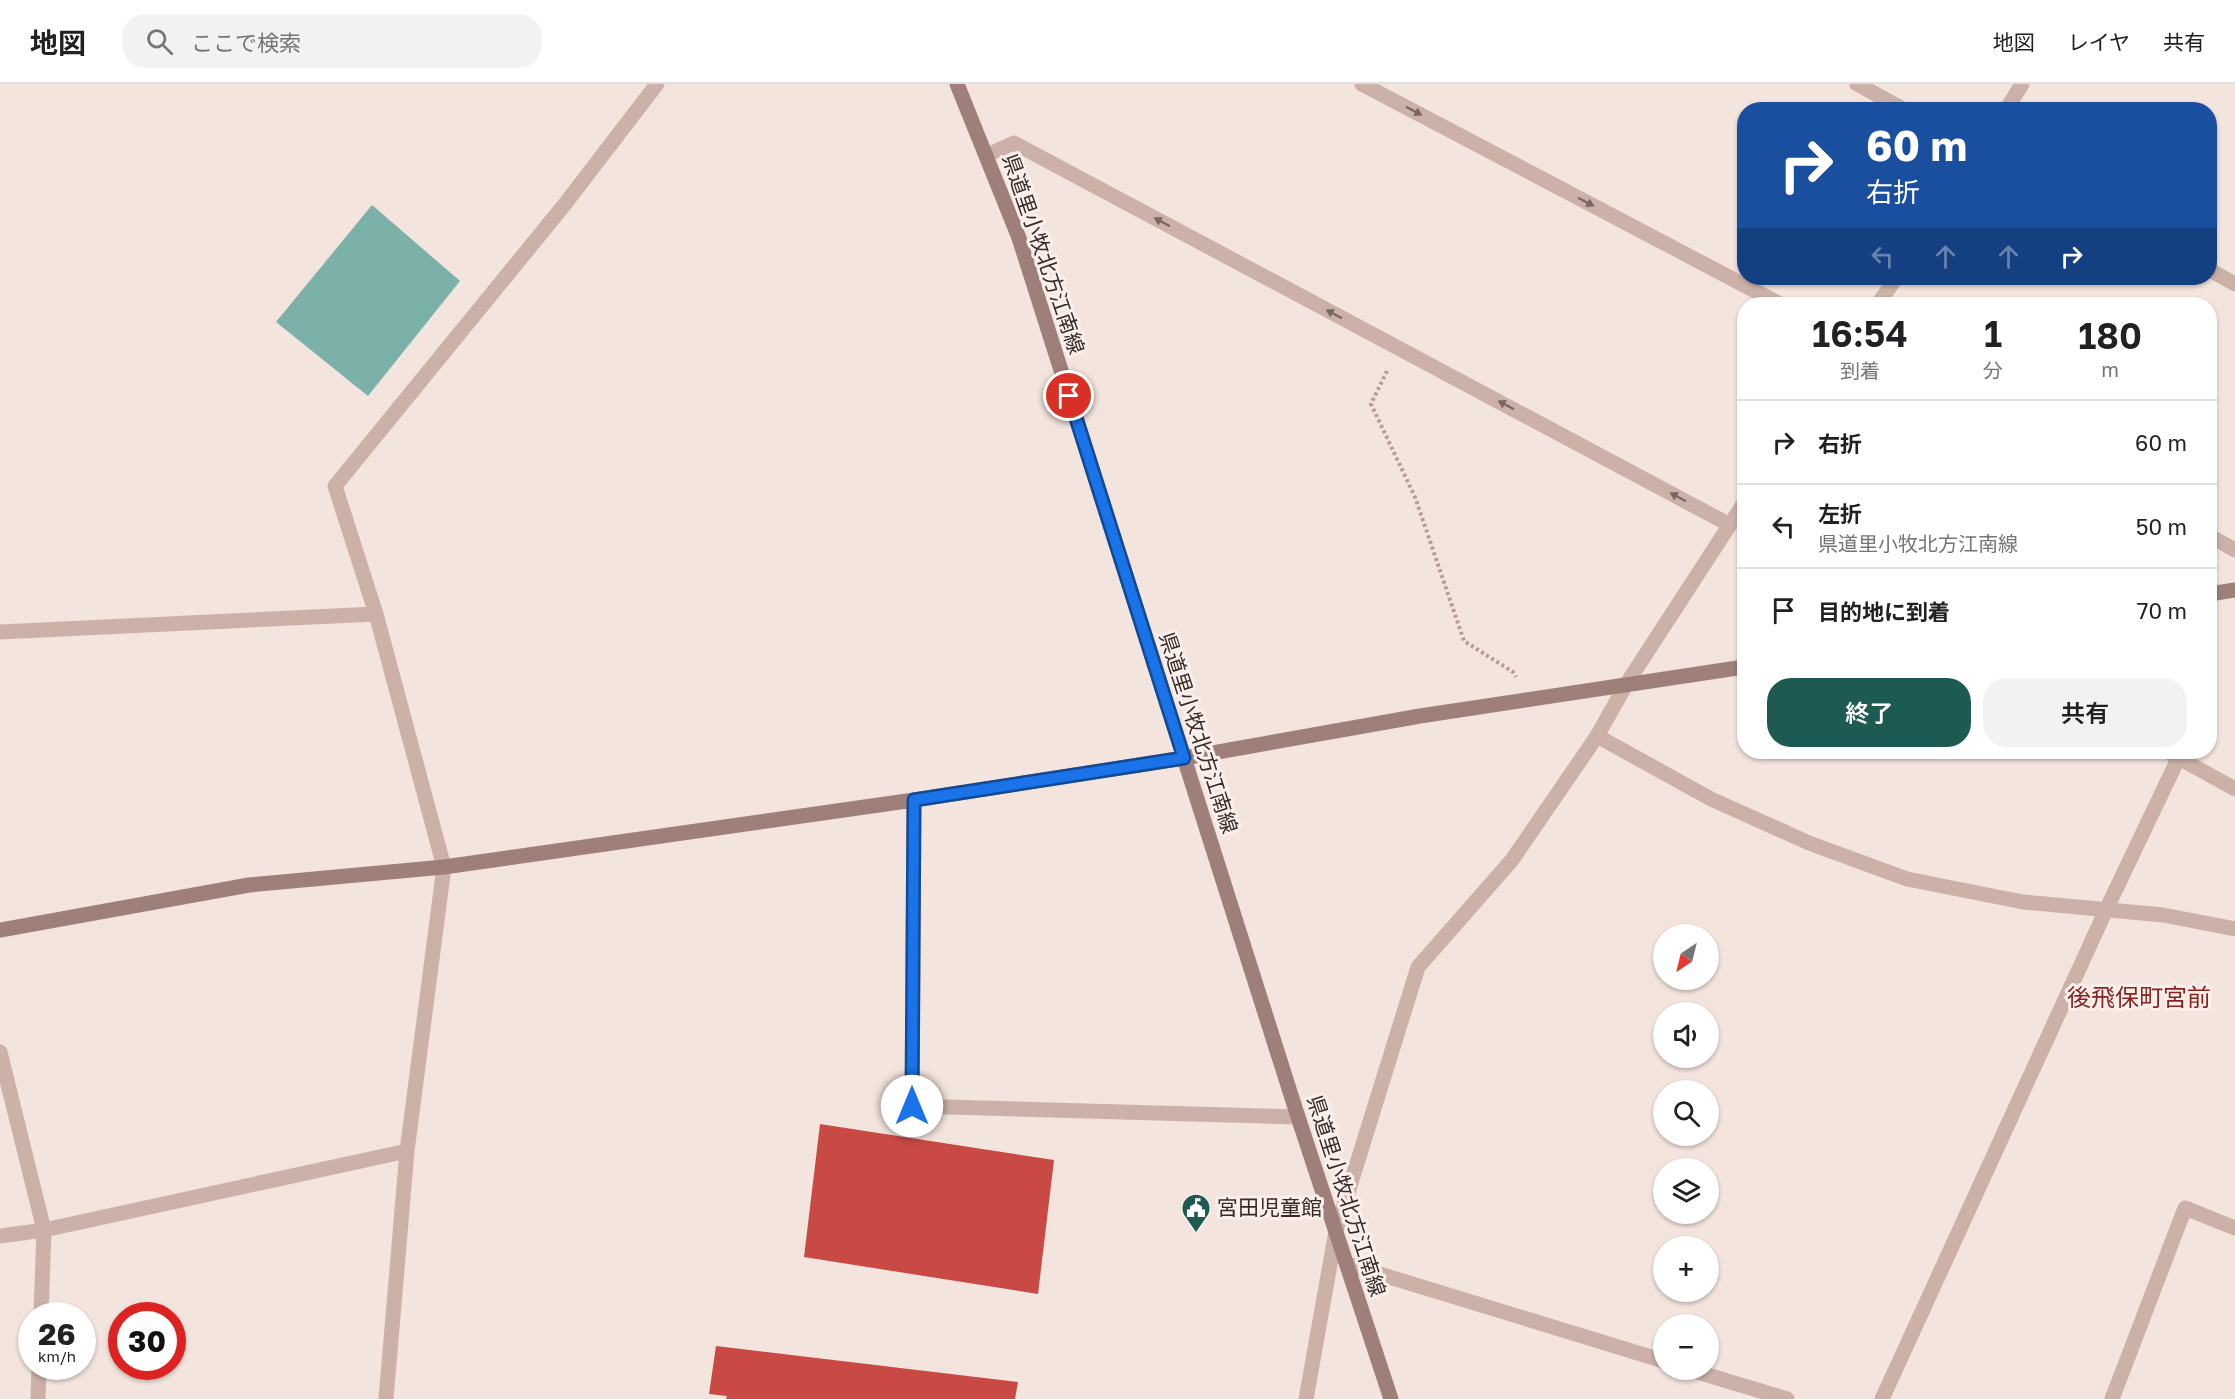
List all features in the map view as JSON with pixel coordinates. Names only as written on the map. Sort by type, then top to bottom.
[{"type":"street","points":[[386,1399],[407,1151],[444,867],[376,614],[335,486],[565,204],[657,84]]},
{"type":"street","name":"県道里小牧北方江南線","points":[[957,84],[1019,238],[1298,1117],[1391,1399]]},
{"type":"street","points":[[1362,84],[1737,281]]},
{"type":"street","points":[[1857,84],[1890,102]]},
{"type":"street","points":[[2011,102],[2022,84]]},
{"type":"street","points":[[987,155],[1014,143],[1730,525]]},
{"type":"street","points":[[2217,274],[2235,284]]},
{"type":"street","points":[[1744,285],[1767,297]]},
{"type":"street","points":[[1306,1399],[1336,1232],[1418,967],[1512,860],[1597,736],[1627,683],[1737,514]]},
{"type":"street","points":[[2217,540],[2235,550]]},
{"type":"street","points":[[2217,593],[2235,590]]},
{"type":"street","points":[[0,632],[376,614]]},
{"type":"street","points":[[0,930],[249,885],[444,867],[914,800],[1184,758],[1420,716],[1737,668]]},
{"type":"street","points":[[1597,736],[1711,799],[1809,843],[1907,879],[2023,902],[2163,915],[2235,929]]},
{"type":"street","points":[[1882,1399],[2106,910],[2171,759]]},
{"type":"street","points":[[2182,759],[2235,789]]},
{"type":"street","points":[[914,800],[912,1106],[1298,1117]]},
{"type":"street","points":[[0,1052],[44,1230],[41,1302]]},
{"type":"street","points":[[0,1236],[44,1230],[407,1151]]},
{"type":"street","points":[[2112,1399],[2185,1208],[2235,1228]]},
{"type":"street","points":[[1347,1264],[1653,1358]]},
{"type":"street","points":[[1719,1378],[1787,1399]]},
{"type":"street","points":[[38,1399],[39,1380]]},
{"type":"path","points":[[1399,348],[1371,404],[1416,497],[1464,642],[1513,672],[1527,699]]},
{"type":"water","points":[[372,205],[460,281],[368,396],[276,322]]},
{"type":"building","points":[[820,1124],[1054,1160],[1038,1294],[804,1257]]},
{"type":"building","points":[[716,1346],[1018,1382],[1015,1399],[726,1399],[727,1396],[709,1394]]},
{"type":"place","name":"宮田児童館","points":[[1196,1234]]},
{"type":"district","name":"後飛保町宮前","points":[[2139,998]]},
{"type":"route","points":[[912,1106],[914,800],[1184,758],[1069,396]]}]
